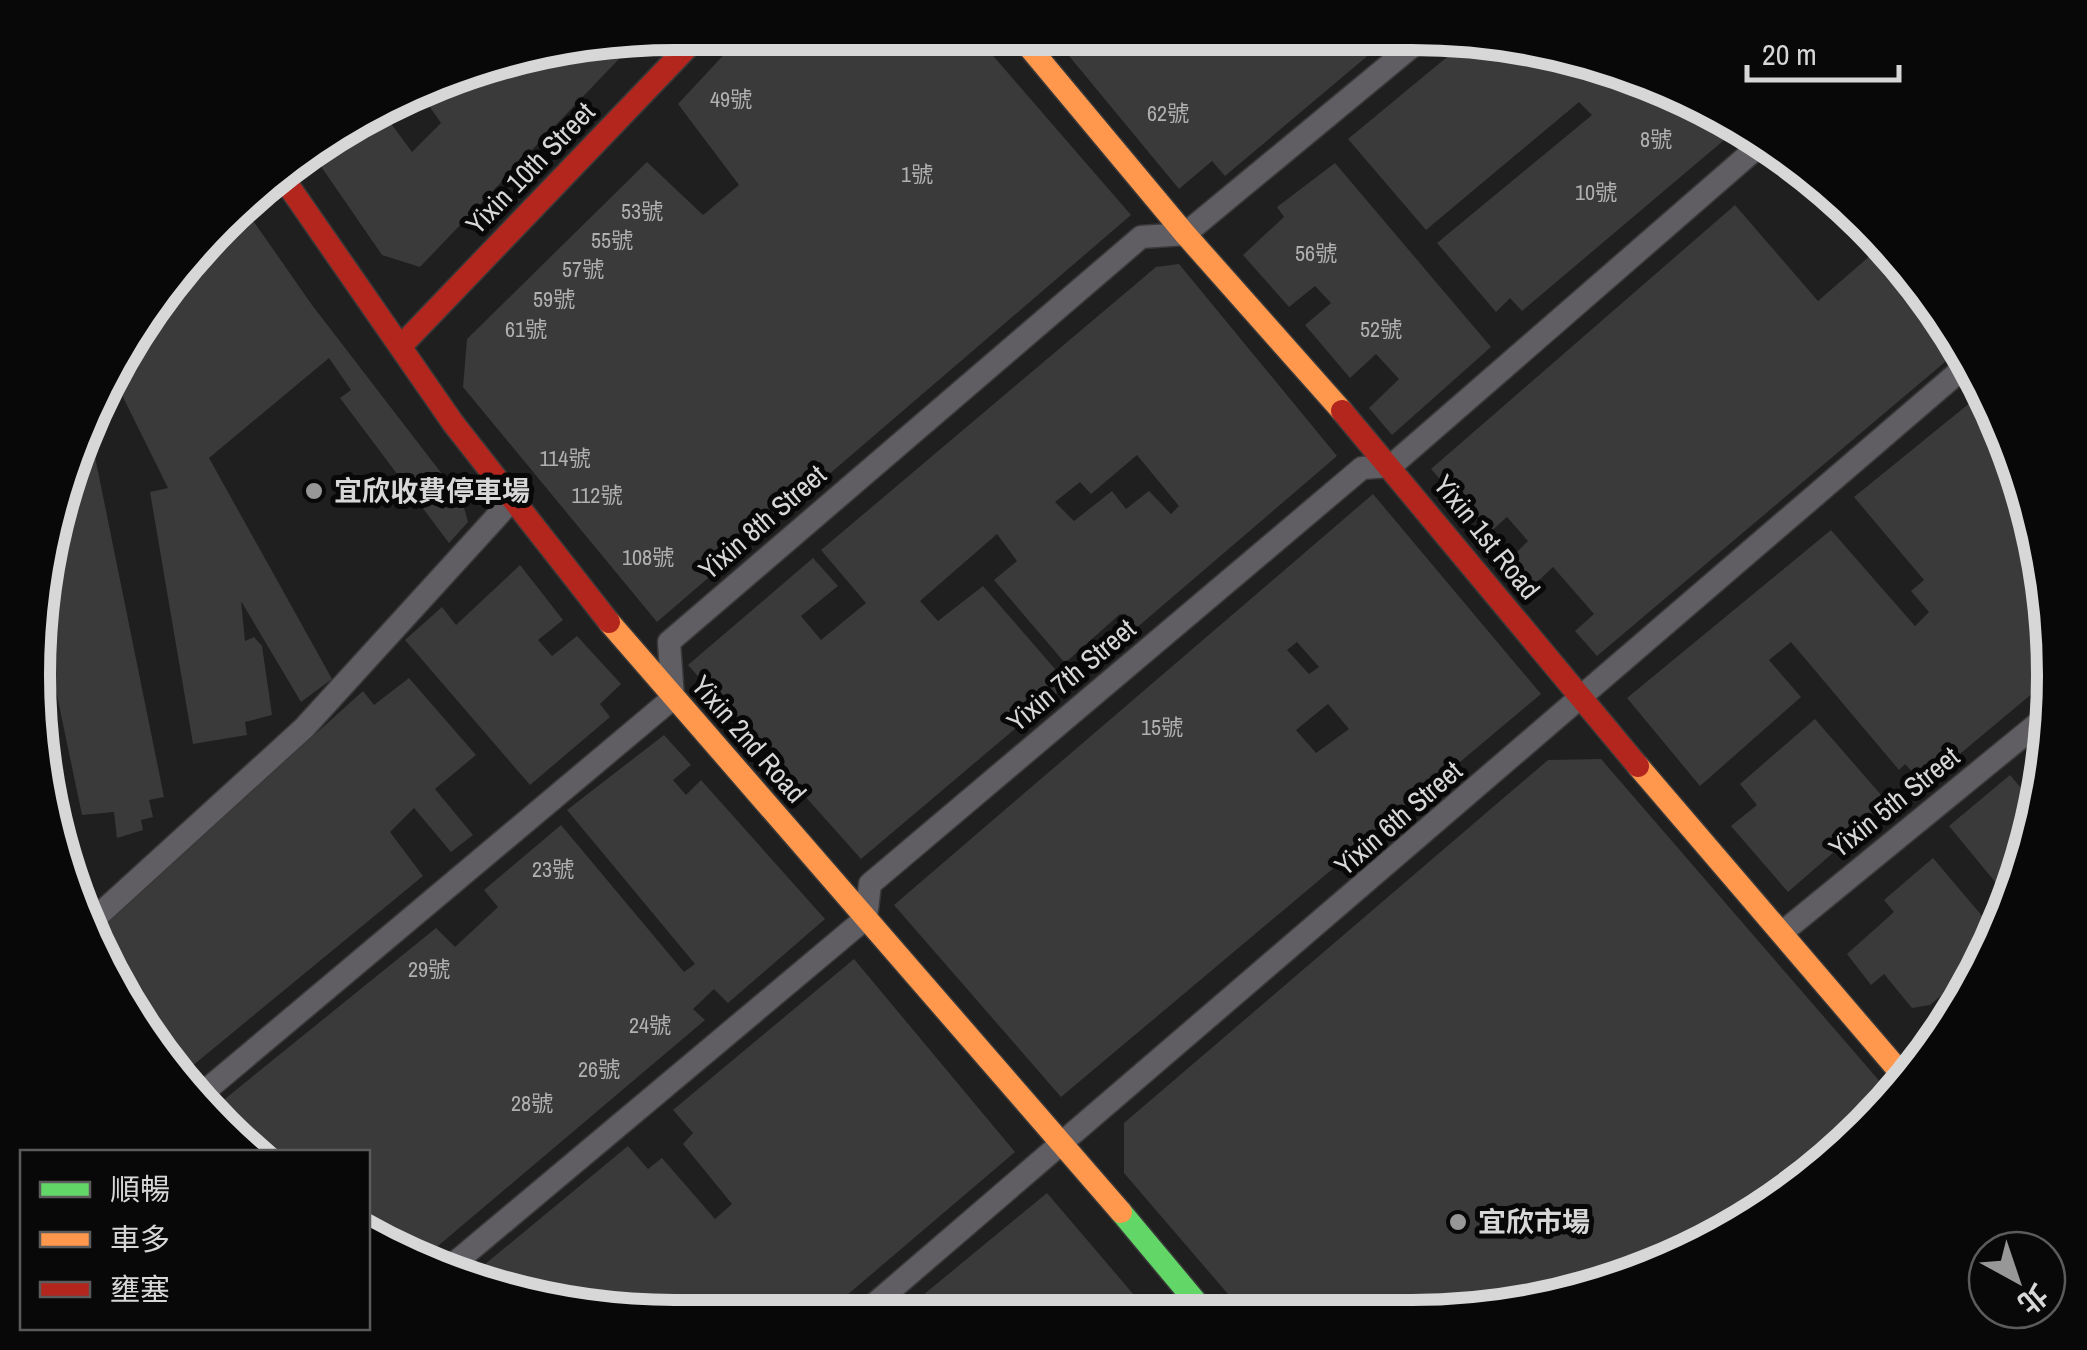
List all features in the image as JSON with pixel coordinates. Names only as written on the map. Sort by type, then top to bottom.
[{"type":"street","name":"Yixin 10th Street","points":[[402,345],[685,50]]},
{"type":"street","name":"Yixin 1st Road","points":[[1031,50],[1184,234],[1391,466],[1581,699],[1784,931],[1897,1068]]},
{"type":"street","name":"Yixin 2nd Road","points":[[289,184],[510,501],[673,698],[1067,1143],[1195,1300]]},
{"type":"lane","points":[[1184,234],[1407,50]]},
{"type":"lane","name":"Yixin 7th Street","points":[[866,918],[870,884],[1362,468],[1391,466],[1752,151]]},
{"type":"lane","name":"Yixin 8th Street","points":[[673,698],[668,642],[1141,237],[1184,234]]},
{"type":"lane","name":"Yixin 6th Street","points":[[880,1300],[1067,1143],[1958,372]]},
{"type":"lane","points":[[99,915],[304,728],[510,501]]},
{"type":"lane","points":[[207,1089],[673,698]]},
{"type":"lane","name":"Yixin 5th Street","points":[[1784,931],[2035,726]]},
{"type":"lane","points":[[458,1261],[866,918]]},
{"type":"building","points":[[728,50],[988,50],[1131,215],[657,622],[463,387],[467,339],[647,162],[703,215],[739,185],[678,104]]},
{"type":"building","points":[[1064,50],[1375,50],[1225,176],[1212,161],[1179,189]]},
{"type":"building","points":[[1454,51],[1534,62],[1613,83],[1688,114],[1729,136],[1522,311],[1510,298],[1496,312],[1437,243],[1592,115],[1579,102],[1426,230],[1348,139]]},
{"type":"building","points":[[626,52],[420,267],[382,255],[318,162],[388,120],[412,152],[441,123],[427,102],[469,85],[474,90],[486,79],[513,71]]},
{"type":"building","points":[[1335,163],[1491,347],[1392,435],[1369,408],[1399,379],[1376,354],[1350,378],[1305,325],[1331,303],[1315,286],[1289,307],[1243,255],[1284,217],[1277,207]]},
{"type":"building","points":[[1735,205],[1818,301],[1873,253],[1908,295],[1950,358],[1597,656],[1575,631],[1594,614],[1553,567],[1534,585],[1510,559],[1528,541],[1507,517],[1488,534],[1431,469]]},
{"type":"building","points":[[250,217],[312,305],[462,500],[468,522],[449,543],[340,398],[351,390],[329,358],[209,458],[332,679],[301,702],[241,601],[245,641],[254,637],[262,646],[272,715],[245,722],[247,735],[193,744],[150,492],[168,488],[119,389],[179,295]]},
{"type":"building","points":[[1179,264],[1337,456],[1134,630],[1120,614],[1065,663],[994,580],[1017,561],[997,534],[920,601],[938,621],[983,586],[1068,684],[861,859],[688,665],[813,558],[838,586],[801,616],[821,640],[866,603],[821,550],[1156,267]],"holes":[[[1137,455],[1179,506],[1171,514],[1149,491],[1126,509],[1112,491],[1074,521],[1055,502],[1080,482],[1091,494]]]},
{"type":"building","points":[[1973,400],[2004,474],[2025,553],[2036,634],[2037,690],[1924,784],[1905,764],[1899,770],[1791,642],[1769,660],[1801,697],[1700,786],[1627,698],[1831,530],[1915,626],[1929,612],[1911,591],[1924,580],[1854,497]]},
{"type":"building","points":[[93,448],[164,797],[149,800],[153,817],[141,820],[143,830],[117,838],[114,812],[82,815],[50,663],[51,634],[71,513]]},
{"type":"building","points":[[1373,494],[1541,694],[1061,1097],[894,905]],"holes":[[[1297,642],[1319,667],[1309,674],[1287,650]],[[1328,704],[1349,729],[1316,753],[1296,730]]]},
{"type":"building","points":[[520,565],[563,620],[538,640],[552,656],[577,636],[621,684],[600,704],[610,717],[530,785],[405,640],[442,607],[456,625]]},
{"type":"building","points":[[409,678],[476,755],[435,789],[473,835],[451,852],[414,808],[390,832],[423,876],[190,1068],[134,988],[103,926],[363,691],[374,705]]},
{"type":"building","points":[[1815,719],[1889,804],[1788,892],[1731,826],[1757,805],[1740,784]]},
{"type":"building","points":[[664,735],[691,765],[673,780],[686,795],[701,780],[825,919],[728,1003],[714,989],[693,1009],[705,1020],[433,1251],[370,1220],[370,1150],[269,1150],[220,1103],[436,928],[455,947],[498,907],[484,890],[561,825],[684,972],[695,964],[567,810]]},
{"type":"building","points":[[1601,759],[1883,1085],[1824,1145],[1759,1195],[1688,1236],[1613,1267],[1534,1288],[1453,1299],[1233,1300],[1124,1173],[1124,1123],[1548,760]]},
{"type":"building","points":[[2010,775],[2026,793],[2000,887],[1949,826]]},
{"type":"building","points":[[1933,858],[1986,921],[1955,984],[1930,1005],[1912,1008],[1884,974],[1871,985],[1847,954],[1894,912],[1884,900]]},
{"type":"building","points":[[854,959],[1015,1152],[841,1300],[634,1299],[553,1288],[479,1269],[628,1146],[648,1169],[662,1158],[715,1219],[732,1204],[683,1144],[693,1133],[673,1110]]},
{"type":"building","points":[[1047,1193],[1138,1300],[917,1300]]},
{"type":"traffic: fast","points":[[1121,1212],[1194,1300]]},
{"type":"traffic: slow","points":[[1032,50],[1185,234],[1342,411]]},
{"type":"traffic: slow","points":[[609,622],[1121,1212]]},
{"type":"traffic: slow","points":[[1638,766],[1897,1069]]},
{"type":"traffic: jam","points":[[402,345],[685,50]]},
{"type":"traffic: jam","points":[[288,185],[453,423],[609,622]]},
{"type":"traffic: jam","points":[[1342,411],[1638,766]]},
{"type":"place","name":"宜欣收費停車場","points":[[314,491]]},
{"type":"place","name":"宜欣市場","points":[[1458,1222]]}]
